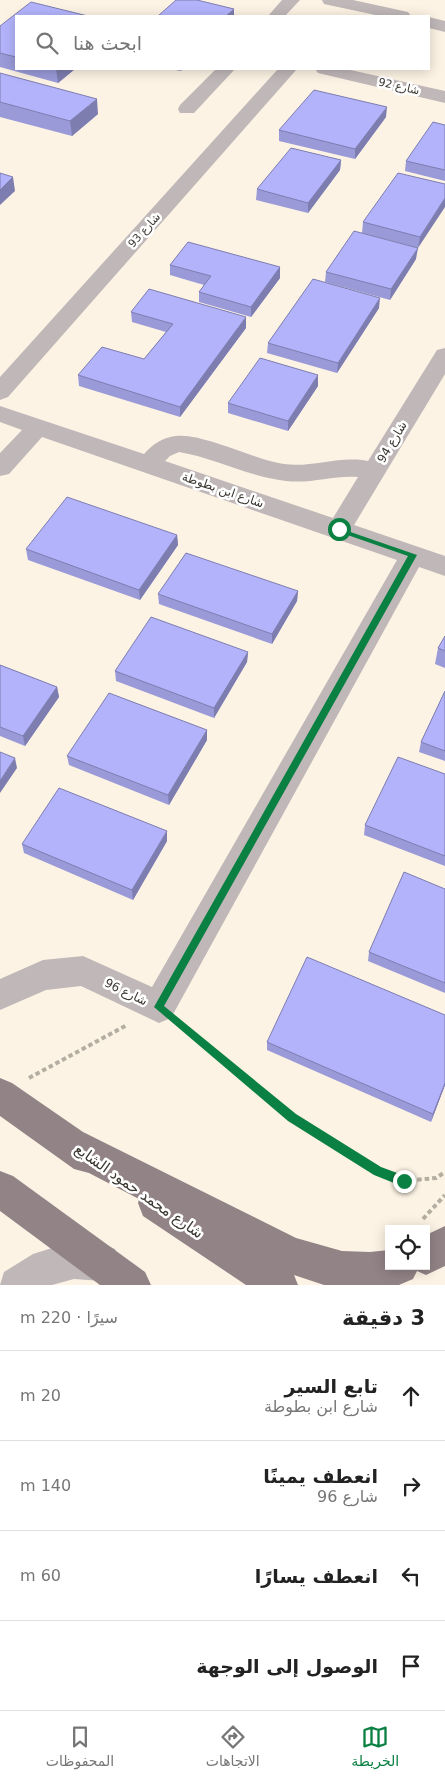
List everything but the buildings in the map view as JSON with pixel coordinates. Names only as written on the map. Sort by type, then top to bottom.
[{"type":"main road","name":"شارع محمد حمود الشايع","points":[[12,1087],[72,1145],[214,1244],[279,1285]]},
{"type":"main road","points":[[72,1145],[306,1262],[340,1270],[365,1272],[385,1269]]},
{"type":"main road","points":[[0,1189],[104,1273],[132,1285]]},
{"type":"street","points":[[277,15],[292,0]]},
{"type":"street","points":[[336,6],[395,15]]},
{"type":"street","points":[[430,22],[445,27]]},
{"type":"street","points":[[187,109],[225,70]]},
{"type":"street","name":"شارع 93","points":[[0,392],[287,70]]},
{"type":"street","name":"شارع 92","points":[[328,70],[445,97]]},
{"type":"street","name":"شارع 94","points":[[339,529],[445,355]]},
{"type":"street","name":"شارع ابن بطوطة","points":[[0,414],[445,566]]},
{"type":"street","points":[[0,468],[38,427]]},
{"type":"street","points":[[149,464],[161,450],[177,444],[290,473],[312,474],[350,466],[375,471]]},
{"type":"street","name":"شارع 96","points":[[0,995],[43,975],[83,971],[158,1007],[413,555]]},
{"type":"street","points":[[17,1285],[46,1267],[74,1260],[104,1273]]},
{"type":"path","points":[[12,1087],[158,1007],[292,1117],[378,1172],[404,1181],[436,1178],[445,1172]]},
{"type":"path","points":[[430,1241],[445,1195]]},
{"type":"route","points":[[339,529],[413,555],[158,1007],[292,1117],[378,1172],[404,1181]]}]
